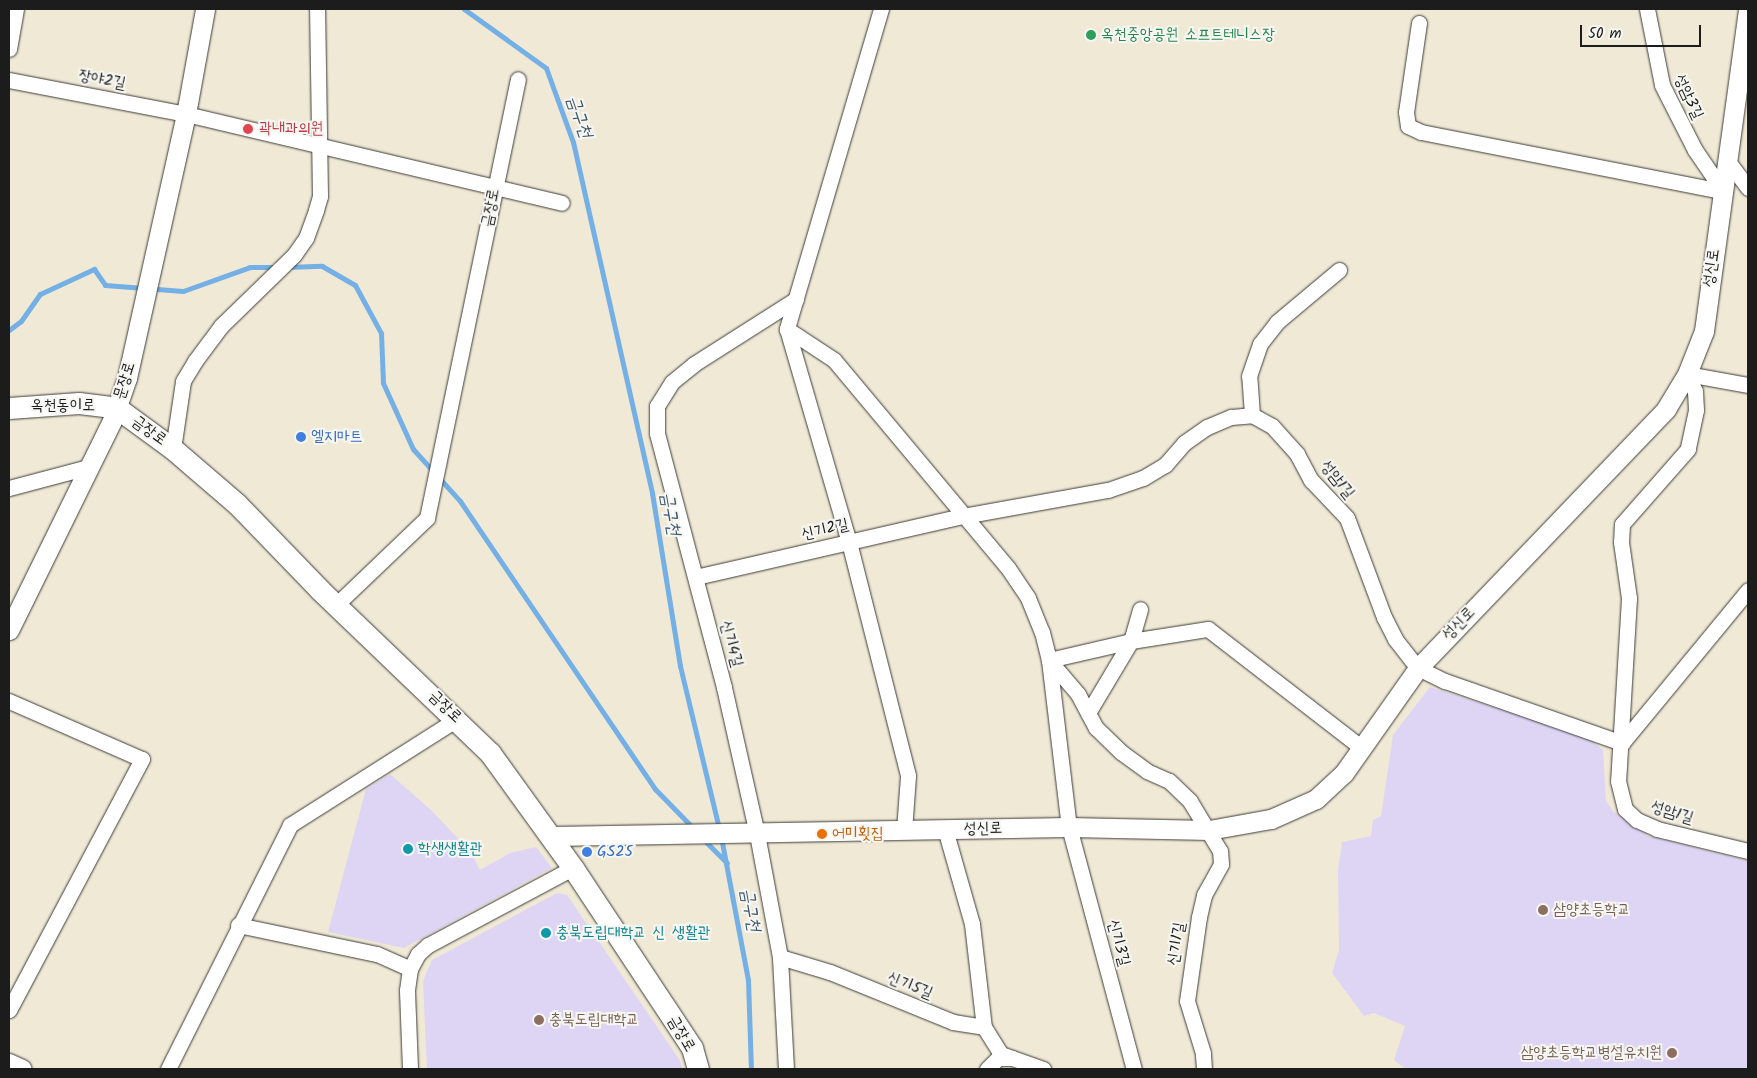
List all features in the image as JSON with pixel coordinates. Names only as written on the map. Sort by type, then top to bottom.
[{"type":"main road","name":"옥천동이로","points":[[9,408],[79,403],[116,408]]},
{"type":"main road","name":"금장로","points":[[116,408],[172,448],[237,504],[336,605],[490,752],[552,836],[692,1048],[698,1069]]},
{"type":"street","points":[[9,49],[16,9]]},
{"type":"street","name":"문장로","points":[[9,630],[116,408],[127,378],[186,114],[205,9]]},
{"type":"street","points":[[172,448],[183,381],[194,361],[221,326],[294,255],[306,238],[320,196],[317,9]]},
{"type":"street","points":[[881,9],[787,329],[849,542],[908,776],[904,830]]},
{"type":"street","name":"성암3길","points":[[1647,9],[1662,85],[1695,150],[1723,191]]},
{"type":"street","name":"성신로","points":[[552,836],[758,834],[1069,827],[1209,830],[1272,819],[1316,799],[1344,773],[1418,668],[1666,408],[1687,374],[1704,331],[1748,9]]},
{"type":"street","points":[[1419,23],[1406,112],[1408,126],[1421,132],[1723,191]]},
{"type":"street","name":"금장로","points":[[336,605],[428,518],[518,79]]},
{"type":"street","name":"장야2길","points":[[9,81],[186,114]]},
{"type":"street","points":[[186,114],[562,203]]},
{"type":"street","points":[[1727,160],[1738,178],[1748,188]]},
{"type":"street","points":[[963,516],[1108,490],[1143,478],[1165,465],[1184,443],[1207,427],[1231,417],[1252,415],[1249,376],[1260,344],[1277,322],[1339,270]]},
{"type":"street","name":"신기4길","points":[[786,1067],[780,958],[758,834],[696,577],[658,433],[657,406],[672,382],[694,364],[796,299]]},
{"type":"street","points":[[787,329],[834,360],[1008,568],[1028,598],[1042,632],[1049,660],[1069,827]]},
{"type":"street","points":[[1687,374],[1748,386]]},
{"type":"street","name":"성암1길","points":[[1687,374],[1695,390],[1696,410],[1688,449],[1622,524],[1620,542],[1629,598],[1622,743],[1618,781],[1625,809],[1636,820],[1657,830],[1748,851]]},
{"type":"street","name":"성암1길","points":[[1252,415],[1272,426],[1298,454],[1311,480],[1347,518],[1395,639],[1418,668],[1445,681],[1622,743]]},
{"type":"street","points":[[9,488],[88,467]]},
{"type":"street","name":"신기2길","points":[[696,577],[963,516]]},
{"type":"street","points":[[1622,743],[1748,590]]},
{"type":"street","points":[[1088,713],[1131,641],[1140,609]]},
{"type":"street","points":[[1049,660],[1131,641],[1208,629],[1362,748]]},
{"type":"street","points":[[1049,660],[1078,694],[1096,728],[1121,752],[1147,771],[1169,781],[1190,801],[1209,830]]},
{"type":"street","points":[[9,701],[142,758],[9,1010]]},
{"type":"street","points":[[168,1069],[238,925],[290,824],[456,719]]},
{"type":"street","name":"신기3길","points":[[1069,827],[1134,1069]]},
{"type":"street","points":[[945,830],[972,924],[984,1027],[1001,1054],[1043,1069]]},
{"type":"street","name":"신기1길","points":[[1204,1069],[1203,1053],[1187,1002],[1204,895],[1221,864],[1220,851],[1209,830]]},
{"type":"street","points":[[410,1069],[407,990],[410,969],[418,954],[428,945],[573,868]]},
{"type":"street","points":[[238,925],[377,954],[410,969]]},
{"type":"street","name":"신기5길","points":[[780,958],[830,972],[953,1022],[984,1027]]},
{"type":"street","points":[[987,1069],[998,1058],[1016,1058]]},
{"type":"street","points":[[9,1063],[22,1069]]},
{"type":"street","points":[[786,1067],[801,1069]]},
{"type":"shaded area","name":"삼양초등학교","points":[[1430,687],[1587,737],[1603,750],[1606,801],[1613,811],[1648,836],[1748,861],[1748,1069],[1405,1069],[1394,1060],[1405,1026],[1374,1013],[1364,1016],[1332,973],[1339,950],[1338,871],[1342,842],[1371,836],[1373,820],[1381,816],[1393,735]]},
{"type":"shaded area","points":[[390,774],[431,810],[470,851],[480,870],[510,853],[536,847],[552,868],[404,948],[328,932],[366,789]]},
{"type":"shaded area","name":"충북도립대학교","points":[[557,893],[567,895],[679,1059],[683,1069],[427,1069],[423,981],[432,960]]},
{"type":"waterway","name":"금구천","points":[[464,9],[546,68],[573,142],[652,493],[680,666],[719,829]]},
{"type":"waterway","points":[[286,267],[322,266],[355,285],[381,333],[383,383],[413,449],[460,501],[655,789],[694,829]]},
{"type":"waterway","points":[[9,330],[21,321],[40,294],[94,269],[105,285],[183,291],[250,267],[275,267]]},
{"type":"waterway","name":"금구천","points":[[721,837],[748,980],[751,1069]]},
{"type":"waterway","points":[[703,839],[727,863]]},
{"type":"place","name":"옥천중앙공원 소프트테니스장","points":[[1091,35]]},
{"type":"place","name":"곽내과의원","points":[[248,129]]},
{"type":"place","name":"엘지마트","points":[[301,437]]},
{"type":"place","name":"어미횟집","points":[[822,834]]},
{"type":"place","name":"학생생활관","points":[[408,849]]},
{"type":"place","name":"GS25","points":[[587,852]]},
{"type":"place","name":"삼양초등학교","points":[[1543,910]]},
{"type":"place","name":"충북도립대학교 신 생활관","points":[[546,933]]},
{"type":"place","name":"충북도립대학교","points":[[539,1020]]},
{"type":"place","name":"삼양초등학교병설유치원","points":[[1672,1053]]}]
